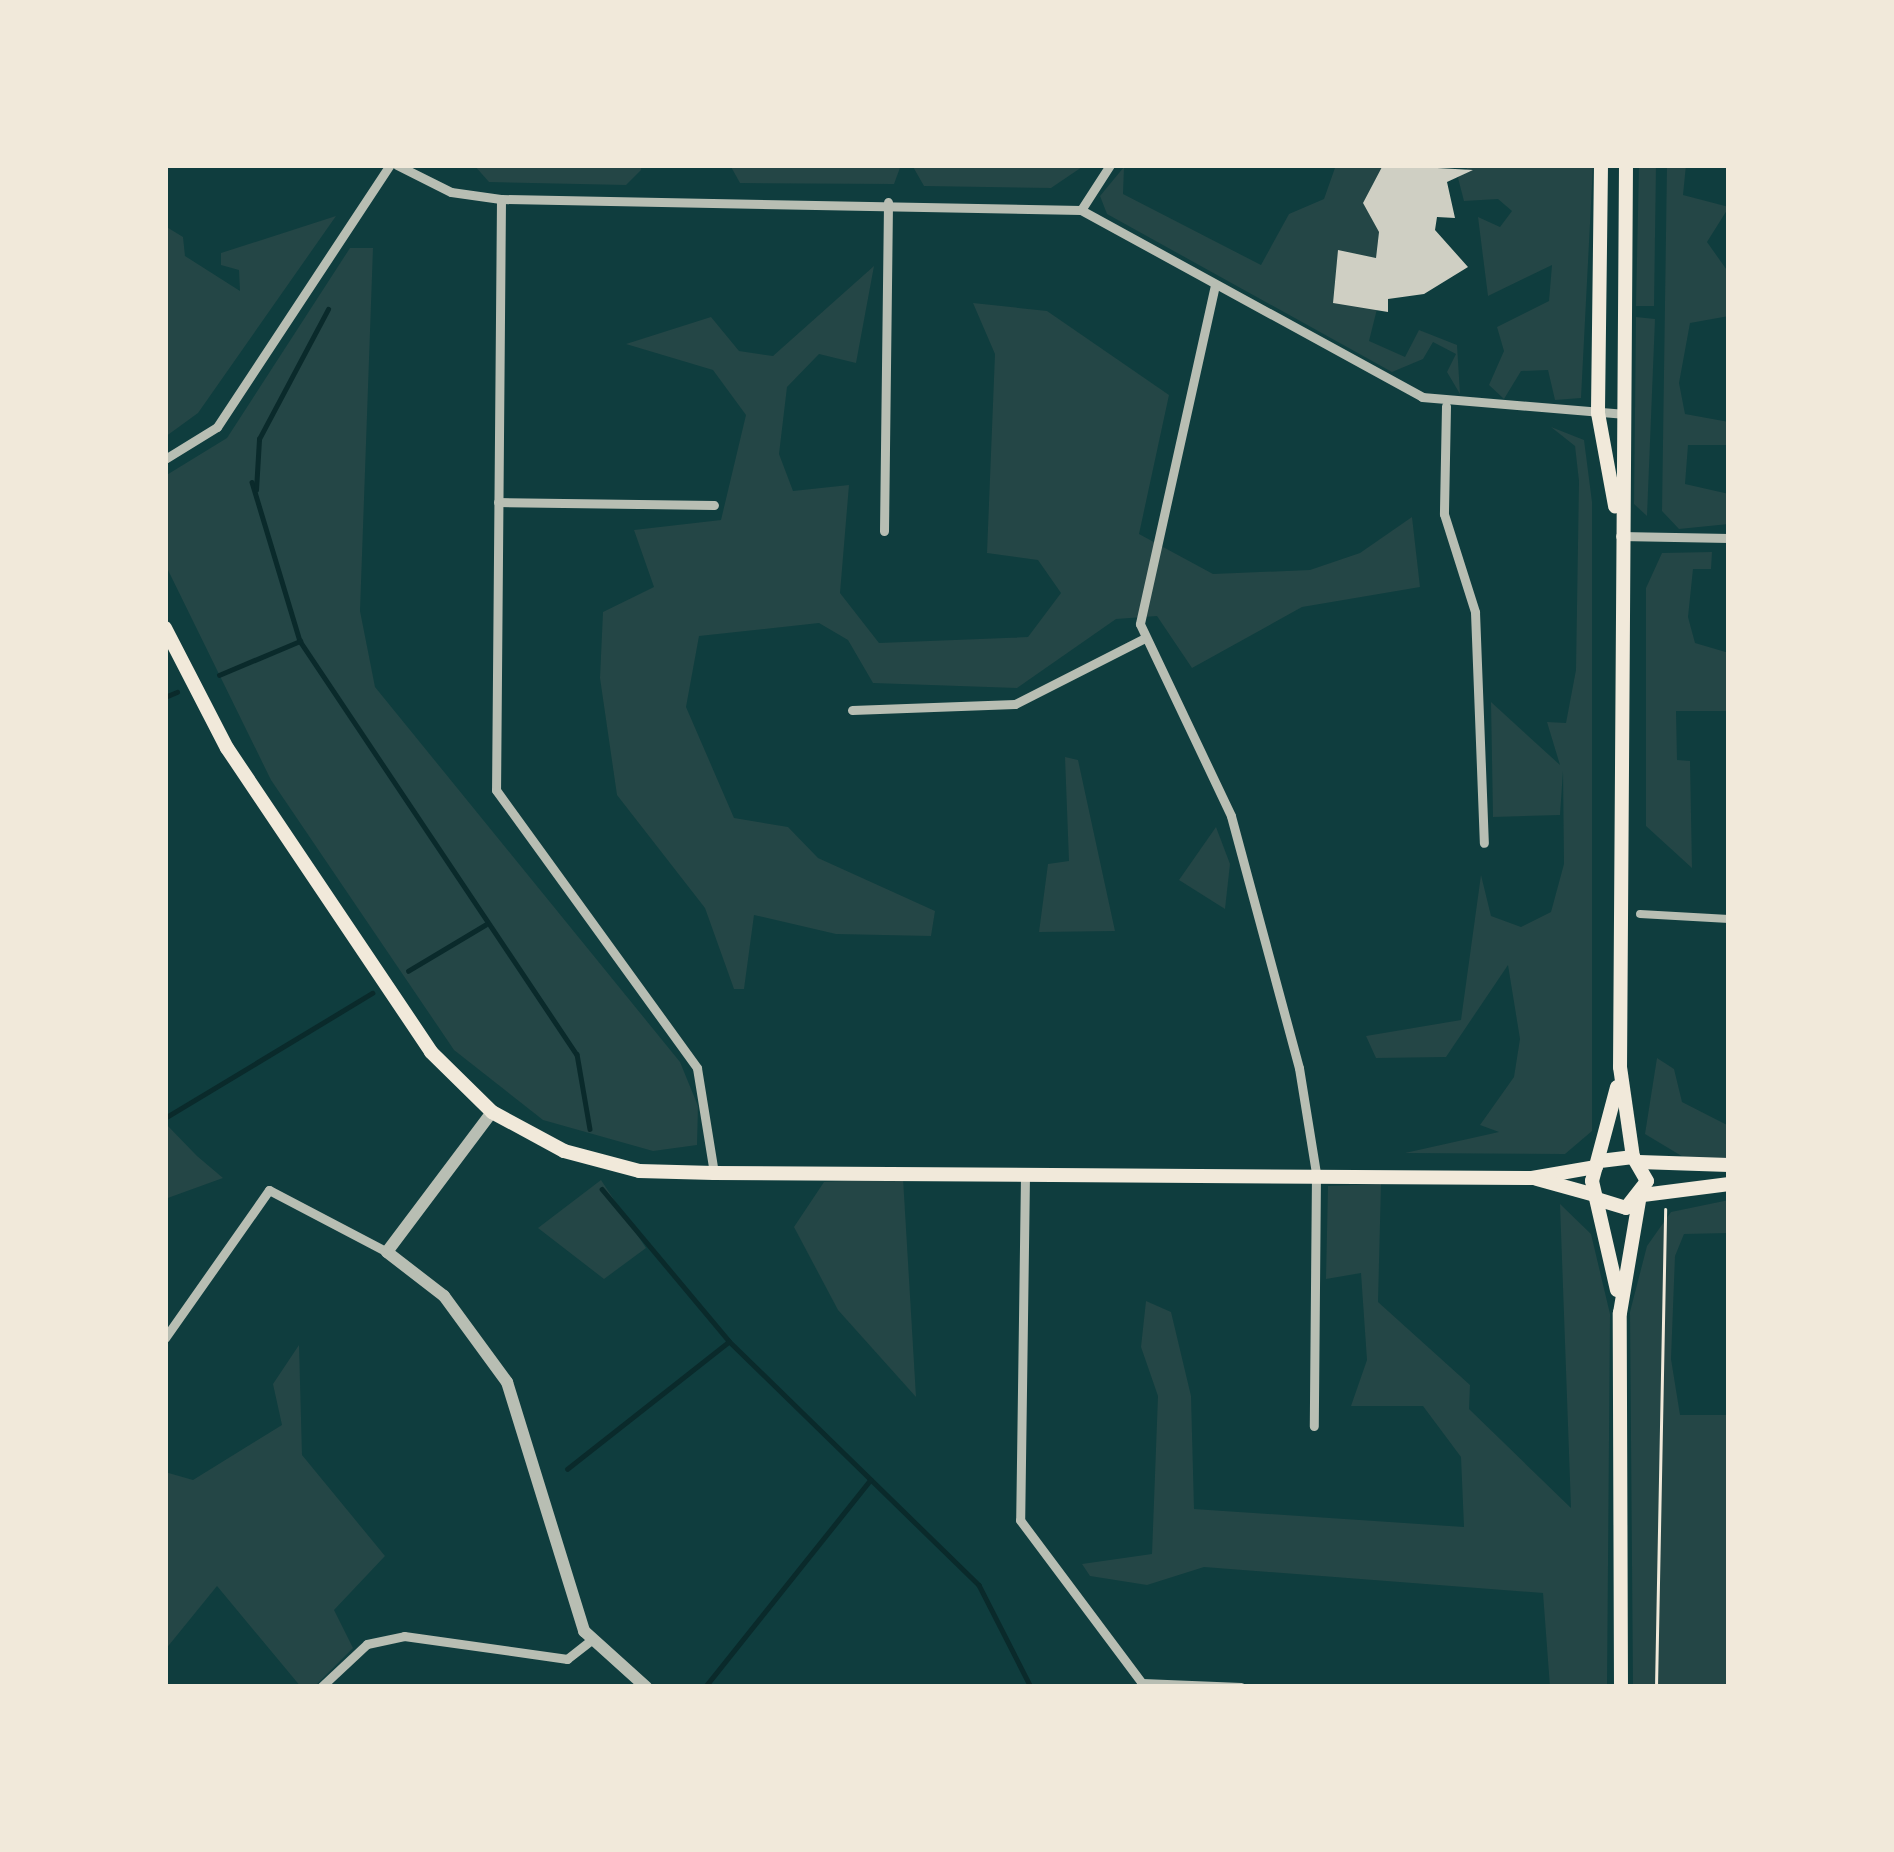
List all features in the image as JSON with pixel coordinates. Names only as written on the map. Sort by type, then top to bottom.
[{"type":"main road","points":[[1601,165],[1598,413],[1620,536]]},
{"type":"main road","points":[[1621,1687],[1620,1313],[1641,1198],[1620,1067],[1626,165]]},
{"type":"main road","points":[[165,628],[227,748],[430,1052],[492,1112],[603,1163],[714,1173],[1025,1169],[1532,1178],[1636,1160],[1729,1165]]},
{"type":"main road","points":[[1620,1067],[1598,1164],[1598,1198],[1620,1313]]},
{"type":"main road","points":[[1532,1178],[1598,1198],[1641,1198],[1729,1184]]},
{"type":"street","points":[[165,459],[217,427],[393,165],[451,192],[501,199],[888,202],[1081,210],[1446,406],[1625,414]]},
{"type":"street","points":[[1081,210],[1110,165]]},
{"type":"street","points":[[501,199],[496,790],[697,1068],[714,1173]]},
{"type":"street","points":[[884,531],[888,202]]},
{"type":"street","points":[[1215,285],[1143,639],[1231,816],[1316,1173],[1313,1426]]},
{"type":"street","points":[[1446,406],[1444,514],[1475,612],[1484,843]]},
{"type":"street","points":[[498,502],[714,505]]},
{"type":"street","points":[[1620,536],[1729,538]]},
{"type":"street","points":[[852,710],[1015,704],[1143,639]]},
{"type":"street","points":[[1640,914],[1729,919]]},
{"type":"street","points":[[388,1252],[492,1112]]},
{"type":"street","points":[[1025,1169],[1020,1520],[1142,1683],[1241,1687]]},
{"type":"street","points":[[165,1339],[269,1190],[388,1252],[444,1296],[507,1382],[590,1642],[646,1687]]},
{"type":"street","points":[[321,1687],[367,1644],[404,1636],[567,1659],[590,1642]]},
{"type":"path","points":[[1656,1687],[1662,1227],[1676,1197]]},
{"type":"shaded area","points":[[474,165],[641,165],[641,170],[626,185],[489,182]]},
{"type":"shaded area","points":[[730,165],[901,165],[894,184],[740,183]]},
{"type":"shaded area","points":[[912,165],[1085,165],[1051,188],[924,186]]},
{"type":"shaded area","points":[[1336,165],[1383,165],[1363,203],[1379,232],[1376,258],[1338,251],[1333,302],[1377,309],[1369,341],[1405,357],[1419,330],[1457,345],[1460,394],[1447,372],[1456,354],[1433,342],[1423,359],[1392,372],[1107,214],[1100,196],[1124,167],[1123,194],[1261,265],[1289,214],[1324,199]]},
{"type":"shaded area","points":[[1470,165],[1593,165],[1581,398],[1555,400],[1548,370],[1521,371],[1504,399],[1489,385],[1504,351],[1497,327],[1549,301],[1552,265],[1488,296],[1478,217],[1500,227],[1512,211],[1498,199],[1464,201],[1458,178]]},
{"type":"shaded area","points":[[1639,165],[1656,165],[1654,306],[1636,306]]},
{"type":"shaded area","points":[[1667,165],[1686,165],[1683,195],[1729,207],[1707,242],[1729,273],[1729,316],[1690,323],[1679,383],[1685,414],[1729,422],[1729,445],[1688,445],[1685,484],[1729,494],[1729,524],[1679,529],[1662,511]]},
{"type":"shaded area","points":[[336,216],[198,413],[165,437],[165,226],[183,237],[185,256],[240,291],[239,270],[221,265],[221,253]]},
{"type":"shaded area","points":[[350,248],[373,248],[360,611],[375,687],[680,1062],[698,1106],[697,1145],[653,1151],[543,1120],[454,1050],[271,780],[165,564],[165,476],[227,438]]},
{"type":"shaded area","points":[[874,266],[856,363],[819,354],[787,387],[779,454],[793,491],[849,485],[840,593],[879,643],[1028,637],[1061,593],[1038,560],[987,553],[995,354],[973,303],[1047,311],[1169,395],[1139,534],[1213,574],[1310,570],[1360,553],[1412,517],[1420,587],[1302,607],[1192,668],[1157,616],[1116,619],[1017,688],[873,683],[848,640],[819,623],[699,636],[686,707],[734,818],[788,827],[818,858],[935,911],[931,936],[836,934],[754,915],[744,989],[734,989],[705,908],[617,795],[600,678],[603,612],[654,587],[634,530],[721,520],[746,415],[713,370],[626,344],[711,317],[739,351],[773,356]]},
{"type":"shaded area","points":[[1636,317],[1655,319],[1647,516],[1634,504]]},
{"type":"shaded area","points":[[1551,427],[1584,440],[1592,502],[1592,1131],[1565,1154],[1405,1153],[1499,1132],[1480,1125],[1514,1077],[1520,1039],[1508,965],[1446,1057],[1376,1058],[1366,1036],[1461,1020],[1481,875],[1491,916],[1521,927],[1551,912],[1564,864],[1563,771],[1560,815],[1493,817],[1491,702],[1560,765],[1547,722],[1566,723],[1576,670],[1579,481],[1575,446]]},
{"type":"shaded area","points":[[1712,552],[1711,569],[1693,569],[1688,617],[1695,643],[1729,653],[1729,711],[1676,711],[1677,760],[1690,761],[1692,868],[1646,826],[1646,588],[1662,553]]},
{"type":"shaded area","points":[[1065,757],[1078,760],[1115,931],[1039,932],[1048,864],[1069,861]]},
{"type":"shaded area","points":[[1216,827],[1230,864],[1225,909],[1179,880]]},
{"type":"shaded area","points":[[1657,1058],[1674,1069],[1682,1102],[1729,1126],[1729,1158],[1685,1158],[1645,1134]]},
{"type":"shaded area","points":[[165,1123],[197,1156],[223,1178],[165,1199]]},
{"type":"shaded area","points":[[903,1178],[916,1397],[838,1310],[794,1227],[824,1182]]},
{"type":"shaded area","points":[[601,1180],[646,1248],[604,1279],[538,1228]]},
{"type":"shaded area","points":[[1381,1184],[1378,1302],[1470,1385],[1469,1409],[1571,1508],[1560,1204],[1591,1234],[1610,1314],[1607,1687],[1550,1687],[1543,1593],[1204,1567],[1147,1585],[1090,1576],[1082,1564],[1152,1554],[1158,1396],[1141,1347],[1146,1301],[1171,1312],[1191,1396],[1194,1509],[1464,1527],[1461,1457],[1423,1406],[1351,1406],[1367,1360],[1361,1273],[1326,1279],[1328,1186]]},
{"type":"shaded area","points":[[1729,1200],[1729,1233],[1684,1234],[1675,1256],[1671,1359],[1680,1415],[1729,1415],[1729,1687],[1633,1687],[1630,1312],[1647,1246],[1671,1212]]},
{"type":"shaded area","points":[[299,1345],[302,1455],[385,1556],[334,1610],[353,1648],[314,1687],[301,1687],[217,1586],[165,1650],[165,1472],[193,1480],[282,1425],[273,1384]]},
{"type":"building","points":[[1383,165],[1473,170],[1447,182],[1455,218],[1437,217],[1435,230],[1468,267],[1424,294],[1388,299],[1388,312],[1333,303],[1338,250],[1376,258],[1379,232],[1363,203]]},
{"type":"waterway","points":[[256,490],[259,439],[328,309]]},
{"type":"waterway","points":[[252,482],[300,641],[577,1054],[590,1129]]},
{"type":"waterway","points":[[219,675],[300,641]]},
{"type":"waterway","points":[[165,697],[177,692]]},
{"type":"waterway","points":[[408,971],[485,925]]},
{"type":"waterway","points":[[165,1118],[372,993]]},
{"type":"waterway","points":[[602,1189],[729,1341],[979,1585],[1031,1687]]},
{"type":"waterway","points":[[567,1469],[727,1343]]},
{"type":"waterway","points":[[705,1687],[870,1480]]}]
